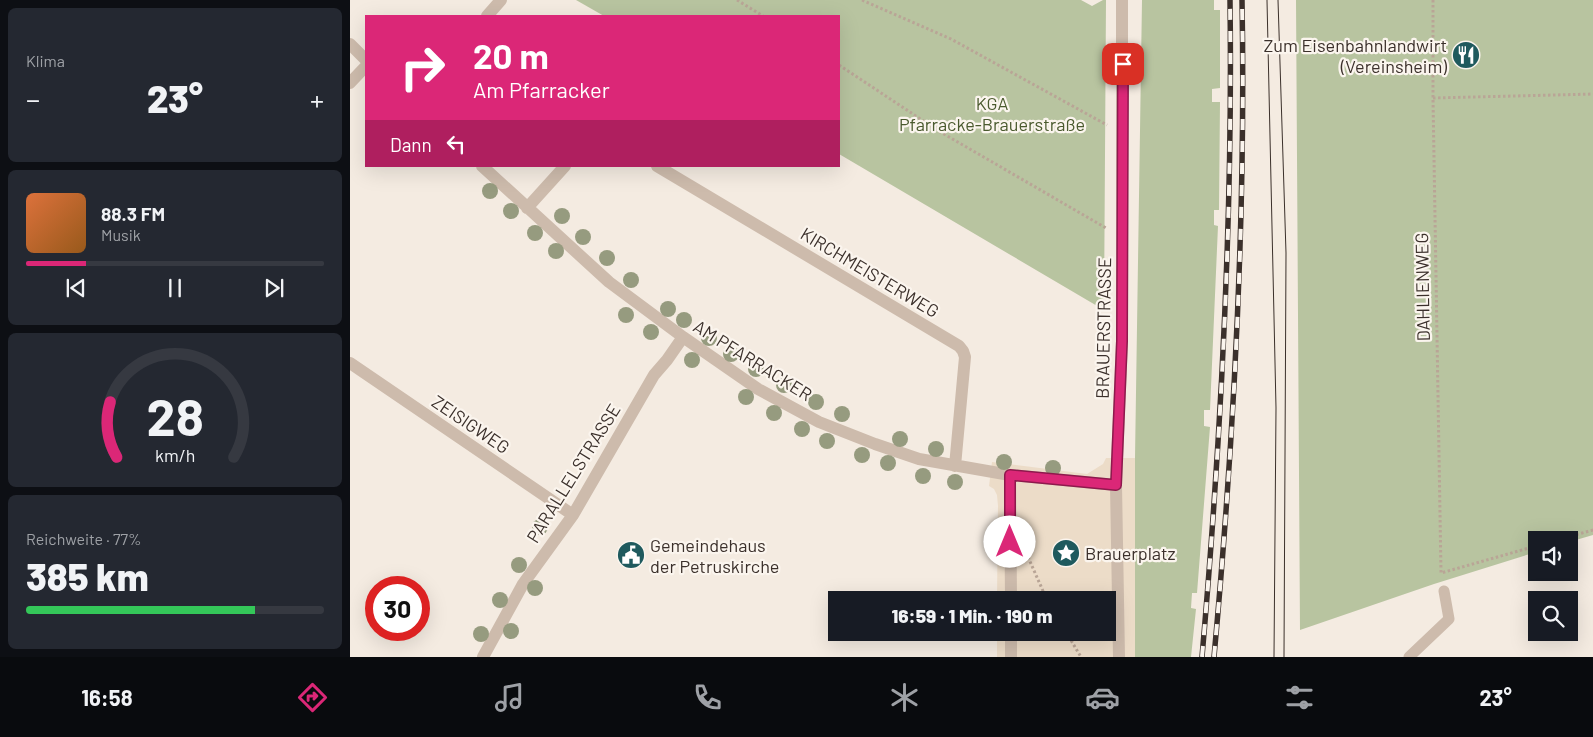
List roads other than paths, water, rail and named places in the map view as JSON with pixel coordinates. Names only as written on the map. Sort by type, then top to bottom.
[{"type":"street","points":[[488,15],[501,0]]},
{"type":"street","name":"BRAUERSTRASSE","points":[[1119,657],[1116,485],[1122,341],[1122,0]]},
{"type":"street","points":[[350,44],[365,59]]},
{"type":"street","points":[[350,83],[365,67]]},
{"type":"street","name":"AM PFARRACKER","points":[[483,167],[609,282],[683,337],[758,389],[819,422],[919,459],[1010,475],[1116,485]]},
{"type":"street","points":[[527,208],[564,167]]},
{"type":"street","name":"KIRCHMEISTERWEG","points":[[659,167],[963,350],[965,357],[955,466]]},
{"type":"street","name":"PARALLELSTRASSE","points":[[483,657],[523,584],[572,515],[654,375],[683,337]]},
{"type":"street","name":"ZEISIGWEG","points":[[350,363],[572,515]]},
{"type":"street","points":[[1010,475],[1011,591]]},
{"type":"street","points":[[1011,641],[1011,657]]},
{"type":"lane","points":[[1409,657],[1449,619],[1444,591]]},
{"type":"tram line","points":[[1267,0],[1276,408],[1274,657]]},
{"type":"tram line","points":[[1278,0],[1286,253],[1284,657]]},
{"type":"railway","points":[[1202,657],[1215,493],[1224,329],[1230,165],[1230,0]]},
{"type":"railway","points":[[1214,657],[1233,411],[1237,329],[1242,165],[1242,0]]},
{"type":"place","name":"Zum Eisenbahnlandwirt (Vereinsheim)","points":[[1466,55]]},
{"type":"place","name":"Brauerplatz","points":[[1066,553]]},
{"type":"place","name":"Gemeindehaus der Petruskirche","points":[[631,555]]},
{"type":"park label","name":"KGA Pfarracke-Brauerstraße","points":[[992,113]]}]
